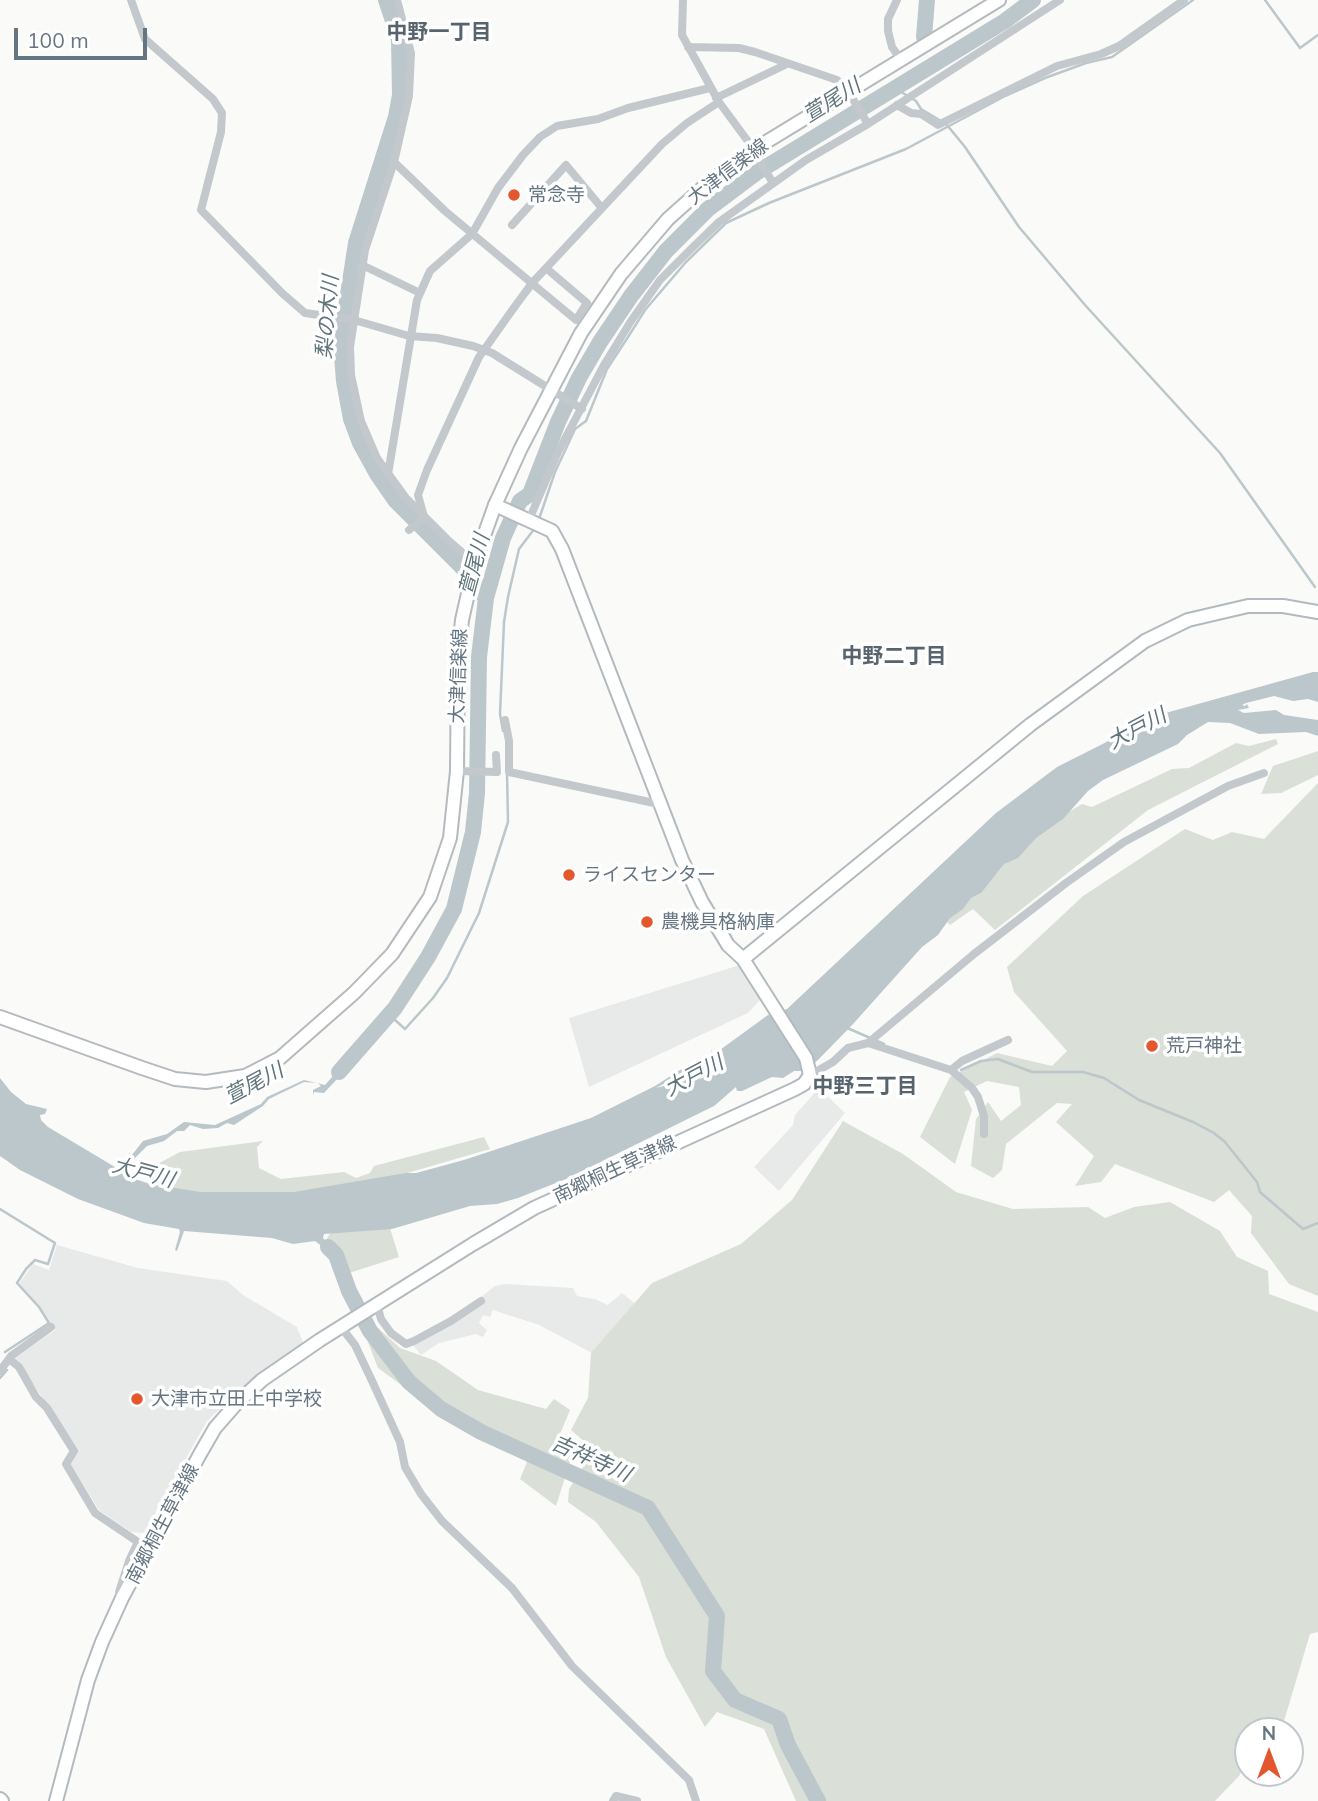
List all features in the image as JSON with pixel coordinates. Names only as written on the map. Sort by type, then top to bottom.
[{"type":"main road","name":"大津信楽線","points":[[0,1017],[175,1079],[206,1082],[245,1076],[280,1058],[336,1011],[392,954],[430,897],[450,838],[461,771],[458,662],[462,620],[474,564],[497,506],[553,393],[586,316],[668,219],[707,184],[999,0]]},
{"type":"main road","points":[[497,506],[552,531],[562,549],[659,804],[702,902],[728,944],[743,959],[806,1058],[810,1072]]},
{"type":"main road","points":[[743,959],[1031,725],[1145,641],[1188,620],[1236,608],[1283,606],[1318,612]]},
{"type":"main road","name":"南郷桐生草津線","points":[[56,1801],[88,1680],[122,1598],[215,1429],[262,1380],[341,1327],[534,1208],[795,1089],[804,1084],[810,1072]]},
{"type":"street","points":[[131,0],[145,38],[213,99],[222,113],[222,132],[201,210],[250,262],[305,313],[352,319],[409,336],[437,338],[484,350],[582,409]]},
{"type":"street","points":[[397,0],[411,53],[409,96],[394,158],[365,250],[352,319],[350,347],[355,398],[366,435],[388,474],[406,498],[474,564]]},
{"type":"street","points":[[683,0],[682,35],[710,88],[772,181]]},
{"type":"street","points":[[897,0],[888,19],[888,31],[892,47],[901,60]]},
{"type":"street","points":[[527,519],[558,452],[604,365],[660,280],[719,222],[772,181],[1060,0]]},
{"type":"street","points":[[897,104],[938,125],[1057,66],[1119,46],[1184,0]]},
{"type":"street","points":[[688,47],[739,48],[771,56],[787,64],[838,80],[867,122]]},
{"type":"street","points":[[424,516],[418,495],[427,470],[484,350],[533,282],[662,144],[718,100],[787,64]]},
{"type":"street","points":[[388,474],[409,336],[420,293],[430,271],[472,234],[498,188],[523,155],[540,137],[557,126],[598,119],[628,108],[710,88]]},
{"type":"street","points":[[394,158],[472,234],[576,320],[586,316],[587,303],[546,268]]},
{"type":"street","points":[[512,225],[566,165],[601,207]]},
{"type":"street","points":[[362,265],[420,293]]},
{"type":"street","points":[[410,530],[424,516]]},
{"type":"street","points":[[505,720],[509,741],[509,772],[659,804]]},
{"type":"street","points":[[461,771],[497,772],[496,755]]},
{"type":"street","points":[[810,1072],[833,1062],[848,1048],[871,1040],[974,954],[1066,883],[1125,842],[1228,786],[1264,773]]},
{"type":"street","points":[[871,1040],[951,1070],[972,1088],[978,1097],[985,1116],[984,1134]]},
{"type":"street","points":[[951,1070],[962,1061],[1008,1040]]},
{"type":"street","points":[[376,1305],[381,1319],[391,1333],[406,1343],[451,1321],[481,1301]]},
{"type":"street","points":[[0,1371],[9,1359],[51,1327]]},
{"type":"street","points":[[341,1327],[355,1345],[400,1442],[405,1467],[421,1494],[442,1521],[512,1588],[572,1666],[689,1780],[696,1801]]},
{"type":"street","points":[[9,1359],[19,1367],[36,1397],[47,1408],[74,1451],[66,1464],[95,1513],[138,1542],[119,1592],[122,1598]]},
{"type":"street","points":[[613,1801],[616,1796],[637,1801]]},
{"type":"shaded area","points":[[1276,739],[1278,744],[1148,810],[995,930],[973,909],[950,925],[943,918],[1046,826],[1082,804],[1092,807],[1172,769],[1189,768],[1236,743],[1249,746]]},
{"type":"shaded area","points":[[1318,751],[1318,775],[1281,793],[1261,794],[1273,766]]},
{"type":"shaded area","points":[[1318,783],[1318,1296],[1289,1284],[1251,1233],[1252,1216],[1229,1190],[1214,1202],[1115,1164],[1101,1182],[1075,1186],[1094,1156],[1056,1122],[1072,1104],[1057,1103],[1006,1144],[1002,1170],[993,1178],[971,1166],[976,1119],[988,1102],[1001,1121],[1021,1105],[1019,1087],[987,1081],[964,1092],[972,1110],[955,1164],[920,1137],[950,1077],[997,1053],[1052,1066],[1067,1051],[1014,992],[1007,967],[1083,896],[1185,829],[1213,840],[1232,832],[1264,839]]},
{"type":"shaded area","points":[[740,965],[760,1000],[748,1013],[589,1087],[569,1018]]},
{"type":"shaded area","points":[[819,1088],[845,1113],[779,1191],[754,1167],[793,1125],[795,1115]]},
{"type":"shaded area","points":[[843,1121],[903,1154],[956,1192],[1013,1209],[1088,1207],[1105,1218],[1134,1207],[1170,1202],[1220,1231],[1237,1257],[1268,1271],[1269,1294],[1318,1312],[1318,1632],[1310,1634],[1285,1717],[1234,1717],[1234,1781],[1215,1801],[796,1801],[764,1729],[717,1712],[705,1727],[666,1657],[639,1577],[596,1522],[568,1502],[569,1489],[594,1450],[571,1430],[588,1398],[591,1353],[652,1283],[741,1244],[792,1200]]},
{"type":"shaded area","points":[[484,1137],[490,1149],[380,1181],[296,1194],[199,1195],[152,1186],[150,1168],[180,1152],[263,1141],[257,1147],[259,1168],[281,1179],[344,1172],[356,1178],[370,1173],[374,1166]]},
{"type":"shaded area","points":[[389,1225],[399,1257],[349,1273],[336,1263],[327,1238],[334,1228]]},
{"type":"shaded area","name":"大津市立田上中学校","points":[[57,1245],[138,1268],[227,1281],[243,1295],[297,1327],[304,1345],[253,1378],[207,1421],[144,1533],[131,1532],[99,1510],[70,1464],[78,1449],[15,1358],[55,1330],[40,1307],[19,1284],[33,1264],[49,1270]]},
{"type":"shaded area","points":[[505,1284],[573,1288],[577,1296],[595,1299],[608,1305],[622,1293],[638,1306],[594,1354],[539,1325],[493,1310],[490,1317],[483,1315],[479,1323],[487,1330],[483,1337],[476,1334],[439,1343],[421,1355],[410,1342],[495,1286]]},
{"type":"shaded area","points":[[376,1326],[400,1348],[436,1361],[478,1390],[546,1409],[554,1399],[570,1410],[560,1434],[571,1459],[556,1506],[520,1479],[532,1450],[438,1412],[378,1368],[366,1337]]},
{"type":"water","name":"大戸川","points":[[1318,672],[1318,702],[1308,699],[1293,701],[1274,696],[1246,703],[1242,705],[1247,704],[1249,708],[1238,710],[1244,713],[1276,710],[1284,715],[1318,720],[1318,736],[1306,732],[1259,734],[1230,723],[1208,722],[1178,744],[1103,780],[1088,791],[1063,819],[1036,838],[1018,858],[1004,864],[981,893],[971,898],[963,909],[950,918],[938,935],[922,947],[853,1024],[804,1071],[794,1071],[783,1078],[772,1077],[742,1091],[737,1091],[736,1087],[714,1106],[566,1179],[518,1198],[497,1204],[470,1206],[392,1229],[324,1234],[323,1238],[337,1255],[341,1265],[315,1241],[293,1244],[272,1238],[184,1231],[177,1251],[179,1229],[144,1223],[78,1199],[20,1170],[0,1156],[0,1078],[11,1092],[26,1104],[47,1109],[45,1114],[40,1115],[48,1127],[120,1170],[143,1141],[167,1134],[184,1122],[215,1125],[304,1080],[316,1083],[304,1082],[269,1099],[234,1125],[227,1123],[218,1128],[203,1129],[190,1125],[184,1131],[177,1131],[164,1141],[147,1146],[126,1171],[129,1177],[150,1184],[200,1192],[294,1192],[416,1173],[591,1118],[694,1063],[687,1071],[656,1088],[675,1083],[700,1069],[702,1063],[712,1054],[711,1048],[713,1055],[768,1015],[787,1009],[996,813],[1057,767],[1162,714]]},
{"type":"water","points":[[355,1051],[352,1063],[324,1093],[314,1092],[313,1096],[313,1090],[321,1086],[318,1083],[325,1085]]},
{"type":"waterway","name":"梨の木川","points":[[386,0],[399,39],[400,95],[396,117],[356,243],[343,327],[344,381],[351,419],[360,443],[377,474],[395,500],[461,566],[486,598]]},
{"type":"waterway","points":[[924,37],[927,0]]},
{"type":"waterway","name":"萱尾川","points":[[339,1072],[395,1008],[428,957],[454,909],[473,832],[477,793],[479,657],[486,598],[503,538],[520,501],[530,494],[558,422],[600,342],[666,251],[708,209],[756,173],[1005,21],[1033,0]]},
{"type":"waterway","points":[[539,519],[555,472],[575,429],[586,421],[607,369],[645,310],[686,262],[726,223],[769,203],[906,149],[1005,96],[1045,78],[1112,57],[1193,0]]},
{"type":"waterway","points":[[1265,0],[1300,48],[1318,35]]},
{"type":"waterway","points":[[893,87],[941,121]]},
{"type":"waterway","points":[[947,125],[1019,227],[1085,305],[1220,453],[1315,587]]},
{"type":"waterway","points":[[503,731],[500,714],[504,622],[519,549],[535,528]]},
{"type":"waterway","points":[[387,1017],[405,1029],[433,998],[447,978],[479,913],[508,822],[507,772]]},
{"type":"waterway","points":[[845,1027],[884,1044]]},
{"type":"waterway","points":[[961,1070],[981,1061],[998,1059],[1032,1072],[1083,1072],[1104,1078],[1139,1100],[1214,1133],[1225,1142],[1257,1182],[1260,1192],[1303,1229],[1318,1223]]},
{"type":"waterway","points":[[0,1209],[55,1243],[48,1264],[35,1260],[17,1283],[39,1307],[49,1323],[5,1352]]},
{"type":"waterway","name":"吉祥寺川","points":[[328,1247],[336,1255],[349,1291],[370,1331],[409,1382],[441,1409],[481,1432],[648,1508],[717,1616],[713,1671],[735,1700],[779,1719],[788,1745],[818,1801]]},
{"type":"waterway","points":[[0,1378],[7,1370]]},
{"type":"place","name":"常念寺","points":[[514,195]]},
{"type":"place","name":"ライスセンター","points":[[569,875]]},
{"type":"place","name":"農機具格納庫","points":[[647,922]]},
{"type":"place","name":"荒戸神社","points":[[1152,1046]]},
{"type":"place","name":"大津市立田上中学校","points":[[137,1399]]},
{"type":"district","name":"中野一丁目","points":[[439,33]]},
{"type":"district","name":"中野二丁目","points":[[894,657]]},
{"type":"district","name":"中野三丁目","points":[[865,1087]]}]
